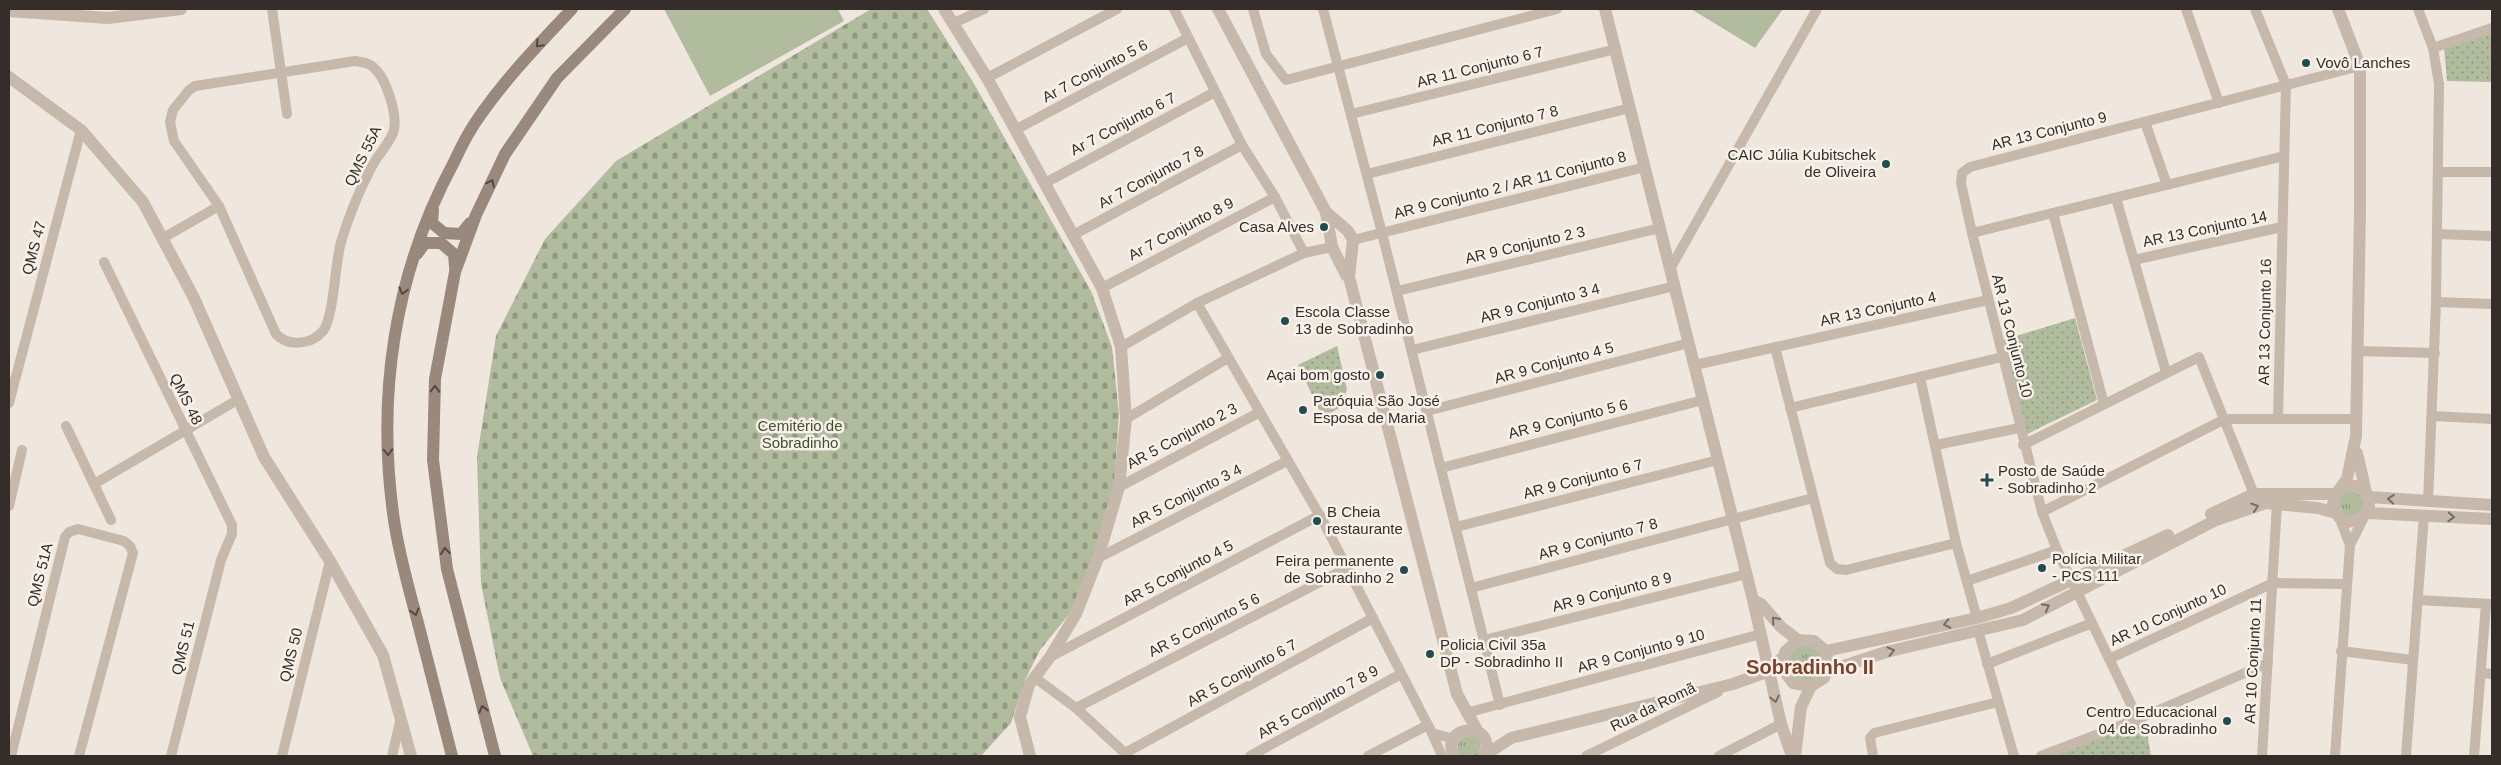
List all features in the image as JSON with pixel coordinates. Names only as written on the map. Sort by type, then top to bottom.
[{"type":"main road","points":[[452,756],[404,572],[394,522],[388,470],[386,405],[390,355],[398,309],[411,262],[433,202],[474,124],[531,53],[572,9]]},
{"type":"main road","points":[[495,756],[447,570],[434,460],[435,379],[455,272],[476,215],[506,154],[557,78],[625,9]]},
{"type":"main road","points":[[433,202],[432,223],[444,233],[462,234],[476,215]]},
{"type":"main road","points":[[411,262],[425,243],[441,243],[454,254],[455,272]]},
{"type":"street","points":[[9,11],[108,18],[181,9]]},
{"type":"street","points":[[272,9],[287,114]]},
{"type":"street","points":[[944,9],[986,78],[1102,288],[1122,347],[1126,419],[1119,487],[1098,558],[1076,614],[1050,657],[1029,685],[1020,717],[1030,756]]},
{"type":"street","points":[[954,24],[984,9]]},
{"type":"street","points":[[986,78],[1117,9]]},
{"type":"street","points":[[1174,9],[1242,145],[1275,197],[1304,253]]},
{"type":"street","points":[[1218,9],[1326,212],[1351,240],[1349,277],[1457,694],[1466,713],[1487,746],[1485,756]]},
{"type":"street","points":[[1253,9],[1266,54],[1286,80],[1557,9]]},
{"type":"street","points":[[1323,9],[1397,291],[1500,705]]},
{"type":"street","points":[[1605,9],[1747,574],[1781,724],[1793,756]]},
{"type":"street","points":[[1670,269],[1817,9]]},
{"type":"street","points":[[2186,9],[2219,103]]},
{"type":"street","points":[[2255,9],[2286,85]]},
{"type":"street","points":[[2335,756],[2350,545],[2370,505],[2359,470],[2356,436],[2360,66],[2338,9]]},
{"type":"street","points":[[2418,9],[2433,48],[2439,84],[2438,234],[2433,416],[2428,502]]},
{"type":"street","points":[[2433,48],[2492,28]]},
{"type":"street","name":"Ar 7 Conjunto 5 6","points":[[1015,130],[1188,38]]},
{"type":"street","name":"AR 11 Conjunto 6 7","points":[[1351,114],[1616,49]]},
{"type":"street","name":"QMS 55A","points":[[355,61],[369,64],[382,78],[394,111],[393,133],[370,169],[341,243],[327,324],[318,335],[294,344],[283,341],[276,334],[219,206],[174,141],[170,122],[173,110],[189,90],[195,86],[281,72],[355,61]]},
{"type":"street","name":"AR 13 Conjunto 9","points":[[1962,173],[1970,167],[2360,66]]},
{"type":"street","points":[[9,77],[80,130],[143,202],[194,298],[264,456],[330,561],[383,655],[400,722],[411,756]]},
{"type":"street","name":"AR 13 Conjunto 16","points":[[2278,418],[2286,85]]},
{"type":"street","name":"Ar 7 Conjunto 6 7","points":[[1045,183],[1215,92]]},
{"type":"street","name":"AR 11 Conjunto 7 8","points":[[1367,174],[1630,108]]},
{"type":"street","points":[[2145,122],[2167,185]]},
{"type":"street","name":"QMS 47","points":[[9,403],[80,130]]},
{"type":"street","name":"Ar 7 Conjunto 7 8","points":[[1073,235],[1242,145]]},
{"type":"street","points":[[1972,233],[2284,156]]},
{"type":"street","name":"AR 9 Conjunto 2 / AR 11 Conjunto 8","points":[[1351,240],[1645,167]]},
{"type":"street","points":[[2438,172],[2492,172]]},
{"type":"street","name":"AR 13 Conjunto 10","points":[[1962,173],[1961,183],[1972,233],[2023,445],[2042,512],[2057,550],[2109,659]]},
{"type":"street","name":"Ar 7 Conjunto 8 9","points":[[1102,288],[1275,197]]},
{"type":"street","points":[[2116,198],[2166,372]]},
{"type":"street","points":[[163,238],[219,206]]},
{"type":"street","points":[[1326,212],[1333,247],[1346,275],[1349,277]]},
{"type":"street","points":[[2054,213],[2104,404]]},
{"type":"street","name":"AR 13 Conjunto 14","points":[[2134,260],[2282,227]]},
{"type":"street","name":"AR 9 Conjunto 2 3","points":[[1397,291],[1660,228]]},
{"type":"street","points":[[1333,247],[1338,233],[1351,240]]},
{"type":"street","points":[[2438,234],[2492,236]]},
{"type":"street","points":[[1122,347],[1197,302],[1304,253],[1333,247],[1347,255],[1351,240]]},
{"type":"street","name":"QMS 48","points":[[104,262],[184,431],[232,526],[232,534],[225,548]]},
{"type":"street","name":"AR 9 Conjunto 3 4","points":[[1412,350],[1675,286]]},
{"type":"street","name":"AR 13 Conjunto 4","points":[[1694,365],[1988,300]]},
{"type":"street","points":[[1197,302],[1320,515],[1430,729],[1450,749]]},
{"type":"street","points":[[2436,302],[2492,304]]},
{"type":"street","name":"AR 9 Conjunto 4 5","points":[[1427,411],[1689,343]]},
{"type":"street","points":[[1775,347],[1830,563],[1837,569],[1846,570],[1956,543]]},
{"type":"street","points":[[2358,351],[2434,353]]},
{"type":"street","points":[[1790,408],[2002,356]]},
{"type":"street","points":[[2023,445],[2199,357],[2226,419],[2254,494]]},
{"type":"street","points":[[1126,419],[1228,358]]},
{"type":"street","points":[[1920,377],[1956,543],[1987,664],[2014,756]]},
{"type":"street","points":[[94,484],[239,399]]},
{"type":"street","name":"AR 9 Conjunto 5 6","points":[[1441,468],[1703,400]]},
{"type":"street","name":"AR 5 Conjunto 2 3","points":[[1119,487],[1260,412]]},
{"type":"street","points":[[2433,416],[2492,419]]},
{"type":"street","points":[[2042,512],[2226,419],[2356,419]]},
{"type":"street","points":[[66,426],[111,520]]},
{"type":"street","points":[[1936,445],[2019,428]]},
{"type":"street","points":[[2350,545],[2333,504],[2350,471],[2356,436]]},
{"type":"street","points":[[9,506],[22,450]]},
{"type":"street","name":"AR 5 Conjunto 3 4","points":[[1098,558],[1287,460]]},
{"type":"street","name":"AR 9 Conjunto 6 7","points":[[1456,527],[1718,460]]},
{"type":"street","points":[[2075,586],[2254,494],[2339,491],[2358,486],[2367,494],[2428,502],[2492,505]]},
{"type":"street","name":"AR 9 Conjunto 7 8","points":[[1471,588],[1813,498]]},
{"type":"street","points":[[1828,671],[1977,624],[2011,608],[2075,586],[2216,520],[2266,503],[2318,508],[2353,522],[2366,515],[2424,515],[2492,519]]},
{"type":"street","points":[[2273,582],[2277,504]]},
{"type":"street","name":"AR 5 Conjunto 4 5","points":[[1050,657],[1320,515]]},
{"type":"street","points":[[2406,756],[2424,515]]},
{"type":"street","name":"QMS 51A","points":[[11,756],[65,537],[69,532],[78,529],[124,541],[130,546],[133,553],[79,756]]},
{"type":"street","name":"QMS 51","points":[[171,756],[225,548]]},
{"type":"street","points":[[1967,581],[2057,550]]},
{"type":"street","name":"QMS 50","points":[[282,756],[330,561]]},
{"type":"street","name":"AR 5 Conjunto 5 6","points":[[1076,708],[1347,568]]},
{"type":"street","name":"AR 9 Conjunto 8 9","points":[[1484,640],[1747,574]]},
{"type":"street","name":"AR 10 Conjunto 11","points":[[2262,756],[2273,582],[2347,584]]},
{"type":"street","name":"AR 10 Conjunto 10","points":[[2138,719],[2109,659],[2273,582]]},
{"type":"street","points":[[1753,600],[1761,604],[1781,627],[1798,640]]},
{"type":"street","points":[[2418,600],[2489,604],[2474,756]]},
{"type":"street","name":"AR 5 Conjunto 6 7","points":[[1126,755],[1373,618]]},
{"type":"street","points":[[1987,664],[2092,623]]},
{"type":"street","points":[[1826,651],[1977,624]]},
{"type":"street","name":"AR 9 Conjunto 9 10","points":[[1466,713],[1760,634]]},
{"type":"street","points":[[1485,756],[1511,738],[1733,684],[1769,671],[1783,657],[1788,647],[1798,640],[1814,640],[1826,651],[1829,664],[1828,671],[1818,683],[1810,686],[1799,686],[1769,671]]},
{"type":"street","points":[[2341,651],[2413,660]]},
{"type":"street","points":[[1783,657],[1783,669],[1789,680]]},
{"type":"street","points":[[2041,756],[2138,719],[2268,663]]},
{"type":"street","points":[[2481,673],[2492,674]]},
{"type":"street","name":"AR 5 Conjunto 7 8 9","points":[[1250,756],[1401,674]]},
{"type":"street","points":[[1034,677],[1076,708],[1126,755]]},
{"type":"street","name":"Rua da Romã","points":[[1586,756],[1733,684]]},
{"type":"street","points":[[1793,756],[1801,707],[1810,686]]},
{"type":"street","points":[[1450,749],[1458,721],[1457,694]]},
{"type":"street","points":[[1873,756],[1870,738],[1874,733],[1998,702]]},
{"type":"street","points":[[1719,756],[1792,718],[1801,707]]},
{"type":"street","points":[[392,756],[400,722]]},
{"type":"street","points":[[1430,729],[1450,749]]},
{"type":"street","points":[[1368,756],[1430,729]]},
{"type":"street","points":[[1450,749],[1469,730],[1511,738]]},
{"type":"green space","points":[[664,9],[838,9],[844,21],[710,96]]},
{"type":"green space","name":"Cemitério de Sobradinho","points":[[871,9],[927,9],[973,82],[1091,291],[1112,347],[1119,414],[1114,486],[1096,549],[1070,613],[1040,650],[1025,680],[1011,723],[981,756],[533,756],[500,678],[481,584],[477,457],[496,336],[545,239],[616,161]]},
{"type":"green space","points":[[1691,9],[1783,9],[1755,48]]},
{"type":"green space","points":[[2492,32],[2492,82],[2447,81],[2444,48]]},
{"type":"green space","points":[[2075,318],[2097,400],[2025,435],[2003,340]]},
{"type":"green space","points":[[1337,346],[1347,389],[1342,406],[1323,418],[1298,365]]},
{"type":"green space","points":[[2351,488],[2365,500],[2360,514],[2346,518],[2336,499]]},
{"type":"green space","points":[[1794,645],[1816,645],[1826,665],[1812,683],[1790,677],[1786,655]]},
{"type":"green space","points":[[2145,720],[2151,756],[2055,756]]},
{"type":"green space","points":[[1470,734],[1481,740],[1479,756],[1459,756],[1458,742]]},
{"type":"place","name":"Vovô Lanches","points":[[2306,63]]},
{"type":"place","name":"CAIC Júlia Kubitschek de Oliveira","points":[[1886,164]]},
{"type":"place","name":"Casa Alves","points":[[1324,227]]},
{"type":"place","name":"Escola Classe 13 de Sobradinho","points":[[1285,321]]},
{"type":"place","name":"Açai bom gosto","points":[[1380,375]]},
{"type":"place","name":"Paróquia São José Esposa de Maria","points":[[1303,410]]},
{"type":"place","name":"Posto de Saúde - Sobradinho 2","points":[[1987,480]]},
{"type":"place","name":"B Cheia restaurante","points":[[1317,521]]},
{"type":"place","name":"Polícia Militar - PCS 111","points":[[2042,568]]},
{"type":"place","name":"Feira permanente de Sobradinho 2","points":[[1404,570]]},
{"type":"place","name":"Policia Civil 35a DP - Sobradinho II","points":[[1430,654]]},
{"type":"place","name":"Centro Educacional 04 de Sobradinho","points":[[2227,721]]},
{"type":"district","name":"Sobradinho II","points":[[1810,667]]}]
